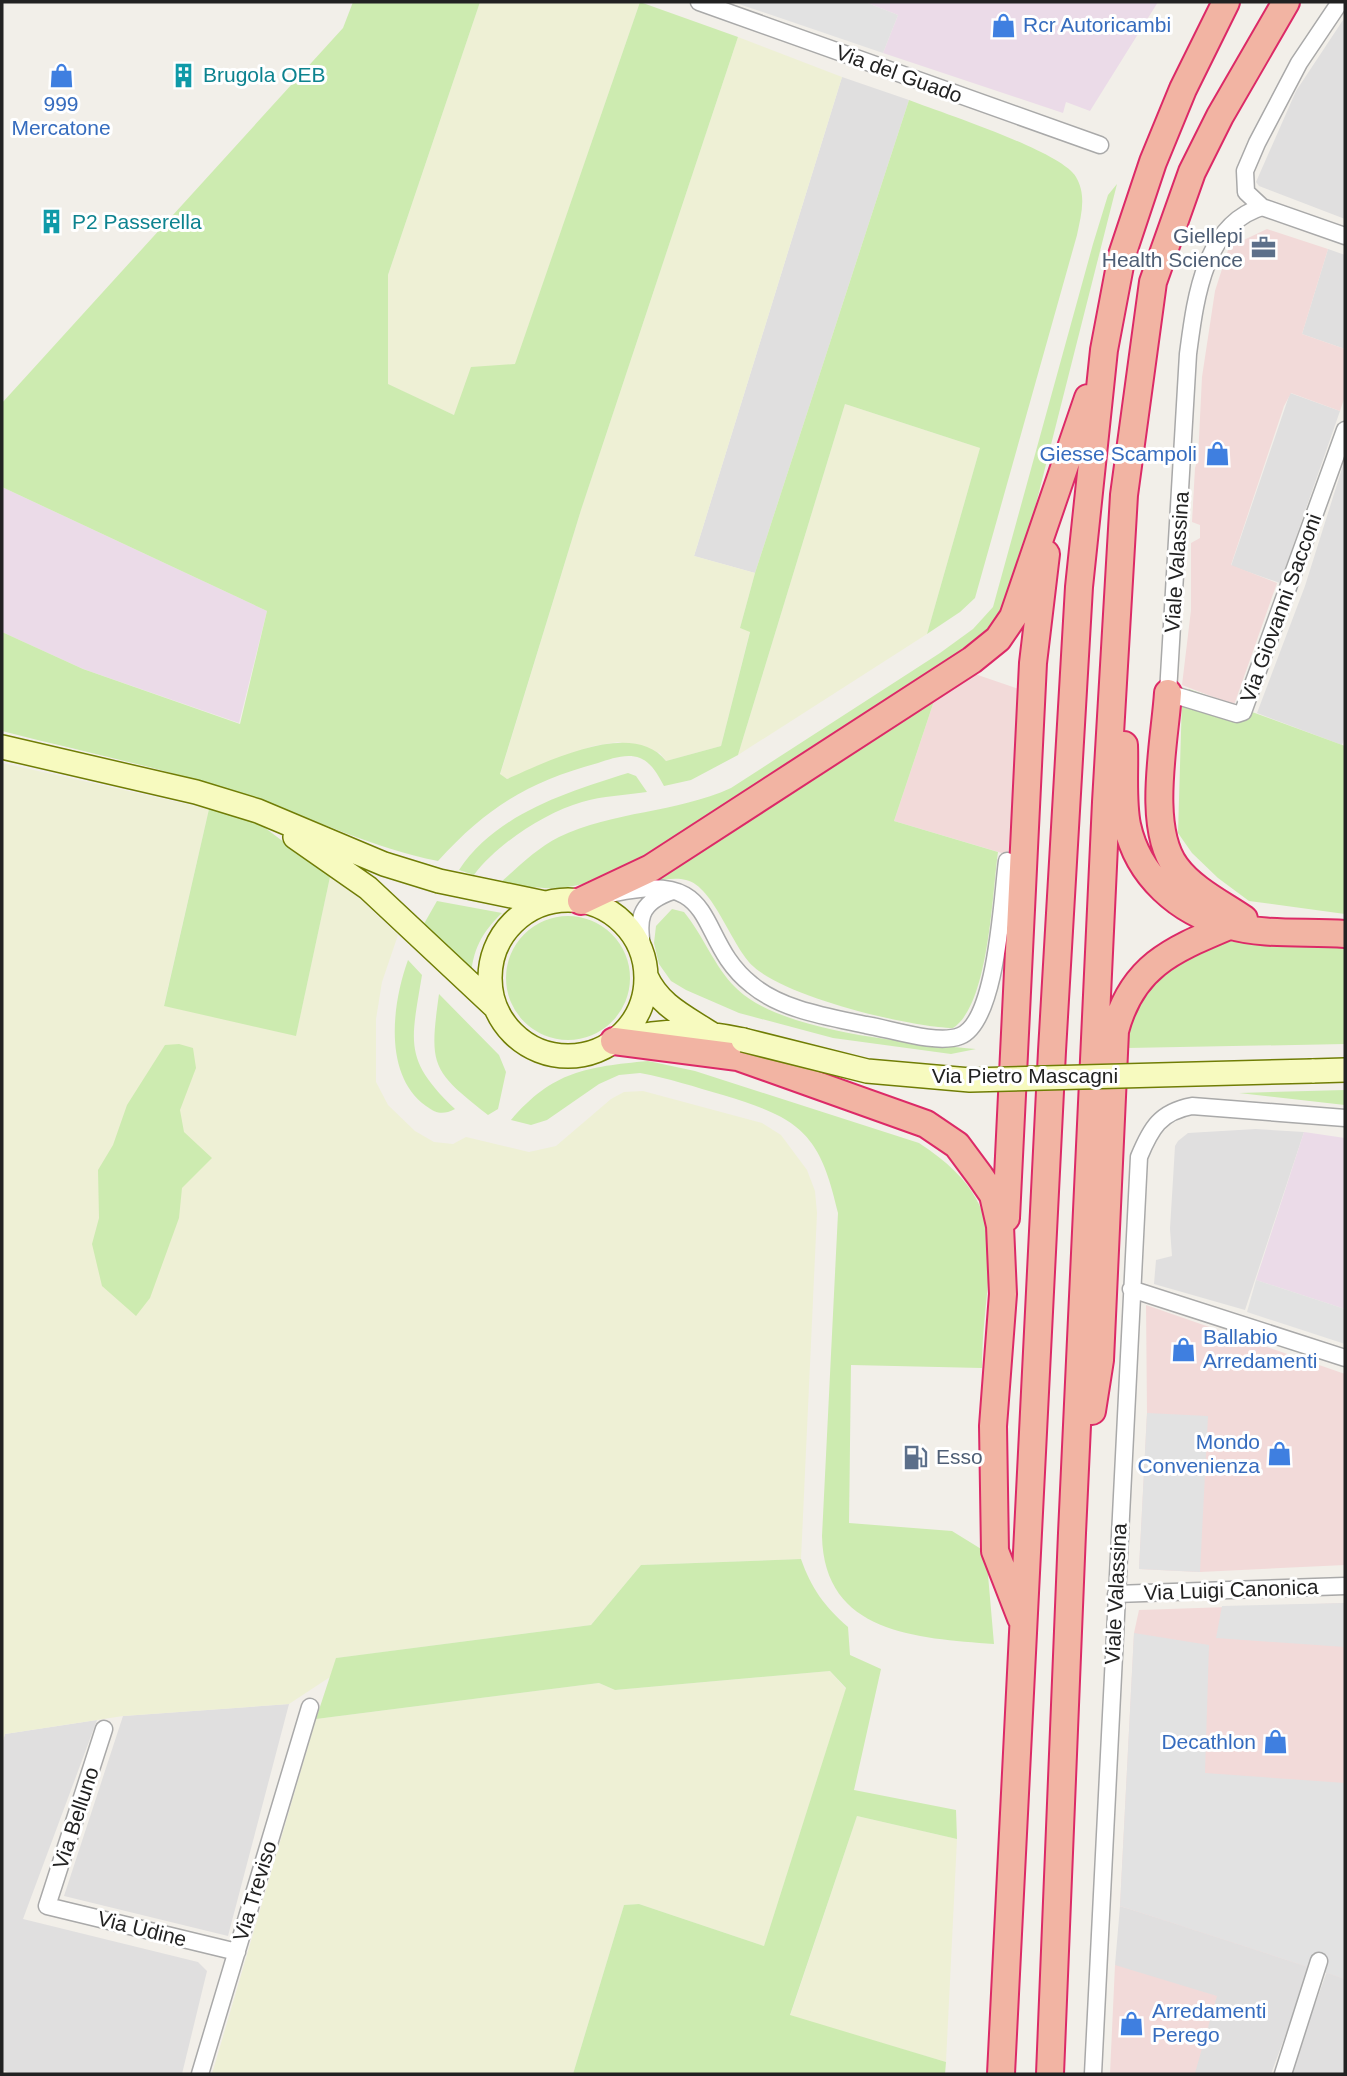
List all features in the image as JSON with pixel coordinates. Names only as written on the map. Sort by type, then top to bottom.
[{"type":"highway","points":[[1001,2074],[1052,1051],[1078,601],[1104,350],[1122,255],[1153,162],[1183,89],[1226,2]]},
{"type":"highway","points":[[1050,2074],[1072,1534],[1124,495],[1153,282],[1197,161],[1286,2]]},
{"type":"highway","points":[[581,901],[620,884],[673,854],[972,660],[998,639],[1013,617],[1104,350]]},
{"type":"highway","points":[[1025,1628],[995,1551],[993,1426],[1003,1294],[1032,676],[1051,511]]},
{"type":"highway","points":[[1118,603],[1127,824],[1138,855],[1165,893],[1186,908],[1229,926],[1345,934]]},
{"type":"highway","points":[[1168,693],[1160,802],[1161,831],[1166,849],[1176,868],[1205,894],[1260,929]]},
{"type":"highway","points":[[1072,1534],[1100,1360],[1115,1031],[1122,1004],[1133,985],[1153,964],[1181,946],[1229,926]]},
{"type":"highway","points":[[614,1041],[738,1057],[926,1124],[957,1145],[993,1195],[1000,1226],[1003,1294]]},
{"type":"main road","points":[[2,747],[196,792],[258,811],[384,864],[439,881],[545,903],[581,901],[606,910],[626,926],[645,969],[641,1006],[626,1031],[614,1041],[578,1056],[552,1055],[517,1038],[494,1006],[368,888],[258,811]]},
{"type":"main road","points":[[494,1006],[489,983],[495,948],[515,920],[545,903]]},
{"type":"main road","name":"Via Pietro Mascagni","points":[[645,969],[654,995],[710,1033]]},
{"type":"main road","name":"Via Pietro Mascagni","points":[[614,1041],[658,1031],[710,1033],[867,1071],[970,1080],[1345,1070]]},
{"type":"street","name":"Via del Guado","points":[[699,2],[1100,145]]},
{"type":"street","points":[[1339,2],[1299,63],[1245,171],[1246,192],[1262,207],[1345,236]]},
{"type":"street","name":"Viale Valassina","points":[[1168,693],[1188,354],[1195,305],[1221,235],[1241,216],[1262,207]]},
{"type":"street","name":"Via Giovanni Sacconi","points":[[1168,693],[1237,714],[1244,712],[1345,430]]},
{"type":"street","points":[[581,901],[639,889],[674,891],[693,900],[703,911],[730,962],[754,987],[791,1006],[940,1039],[961,1036],[974,1025],[988,996],[1007,861]]},
{"type":"street","points":[[645,969],[640,923],[644,908],[652,900],[674,891]]},
{"type":"street","name":"Viale Valassina","points":[[1093,2074],[1139,1157],[1158,1119],[1174,1110],[1192,1106],[1345,1118]]},
{"type":"street","points":[[1131,1289],[1345,1357]]},
{"type":"street","name":"Via Luigi Canonica","points":[[1116,1594],[1345,1586]]},
{"type":"street","name":"Via Treviso","points":[[200,2074],[310,1707]]},
{"type":"street","name":"Via Belluno","points":[[47,1906],[104,1729]]},
{"type":"street","name":"Via Udine","points":[[47,1906],[237,1952]]},
{"type":"street","points":[[1283,2074],[1319,1961]]},
{"type":"shaded area","points":[[733,2],[865,2],[898,15],[883,53]]},
{"type":"shaded area","points":[[865,2],[1158,2],[1090,111],[1066,102],[1063,113],[883,53],[898,15]]},
{"type":"shaded area","points":[[1345,17],[1345,219],[1259,186],[1256,182],[1296,91]]},
{"type":"shaded area","points":[[842,77],[909,100],[755,573],[694,556]]},
{"type":"shaded area","points":[[1267,229],[1328,249],[1302,334],[1345,349],[1345,396],[1340,411],[1291,393],[1284,406],[1231,565],[1277,583],[1234,705],[1182,685],[1191,610],[1191,543],[1200,538],[1200,525],[1192,522],[1195,468],[1198,458],[1202,377],[1215,291],[1229,247]]},
{"type":"shaded area","points":[[1328,249],[1345,255],[1345,349],[1302,334]]},
{"type":"shaded area","points":[[1290,393],[1340,411],[1280,583],[1231,566]]},
{"type":"shaded area","points":[[1345,459],[1345,736],[1342,745],[1257,713],[1305,586]]},
{"type":"shaded area","points":[[2,487],[267,611],[239,723],[83,669],[2,632]]},
{"type":"shaded area","points":[[972,673],[1022,690],[1012,856],[894,821],[935,698]]},
{"type":"shaded area","points":[[1256,1129],[1304,1132],[1245,1310],[1154,1284],[1156,1260],[1172,1256],[1170,1229],[1175,1146],[1178,1141],[1188,1133]]},
{"type":"shaded area","points":[[1304,1132],[1345,1138],[1345,1309],[1256,1280]]},
{"type":"shaded area","points":[[1256,1280],[1345,1309],[1345,1344],[1247,1312]]},
{"type":"shaded area","points":[[1146,1305],[1345,1374],[1345,1565],[1200,1572],[1139,1569],[1147,1413]]},
{"type":"shaded area","points":[[1147,1413],[1208,1416],[1200,1572],[1139,1569]]},
{"type":"shaded area","points":[[1345,1603],[1345,1979],[1120,1906],[1134,1633],[1139,1610]]},
{"type":"shaded area","points":[[1345,1603],[1345,1647],[1216,1638],[1222,1606]]},
{"type":"shaded area","points":[[1134,1633],[1209,1645],[1205,1773],[1345,1783],[1345,1979],[1120,1906]]},
{"type":"shaded area","points":[[289,1704],[228,1936],[64,1896],[123,1716]]},
{"type":"shaded area","points":[[97,1720],[23,1919],[198,1962],[207,1971],[182,2074],[13,2074],[2,2070],[2,1744],[5,1734]]},
{"type":"shaded area","points":[[1120,1906],[1311,1966],[1271,2074],[1189,2074],[1194,2072],[1115,1965]]},
{"type":"shaded area","points":[[1115,1965],[1217,1996],[1195,2073],[1110,2074]]},
{"type":"shaded area","points":[[1327,1971],[1345,1979],[1345,2074],[1290,2074]]},
{"type":"green space","points":[[353,2],[480,2],[388,275],[388,384],[454,415],[471,367],[515,364],[640,2],[738,37],[581,510],[500,774],[507,779],[566,754],[611,743],[633,743],[651,749],[666,761],[721,746],[750,632],[740,628],[755,573],[909,100],[1048,156],[1076,177],[1082,198],[1077,235],[975,598],[960,612],[927,634],[980,448],[845,404],[738,755],[691,780],[664,786],[651,766],[635,757],[619,757],[573,770],[530,788],[492,811],[438,861],[383,846],[225,788],[2,731],[2,632],[83,669],[240,724],[267,611],[2,487],[2,403],[343,28]]},
{"type":"green space","points":[[480,2],[640,2],[515,365],[454,415],[387,384],[388,275]]},
{"type":"green space","points":[[738,37],[842,77],[694,556],[755,573],[740,628],[750,631],[721,746],[666,761],[660,753],[618,742],[593,746],[507,779],[500,775],[581,510]]},
{"type":"green space","points":[[1117,184],[1018,575],[1007,612],[988,636],[616,874],[585,884],[558,888],[500,883],[543,847],[580,828],[689,803],[731,788],[940,653],[973,629],[993,607],[1093,244],[1108,195]]},
{"type":"green space","points":[[845,404],[980,448],[927,634],[738,755]]},
{"type":"green space","points":[[1189,689],[1345,746],[1345,914],[1249,901],[1218,878],[1192,853],[1178,833],[1182,699]]},
{"type":"green space","points":[[935,698],[894,821],[998,852],[991,920],[981,973],[965,1016],[953,1028],[908,1022],[849,1008],[793,989],[770,978],[746,958],[714,905],[696,885],[682,879],[654,880]]},
{"type":"green space","points":[[2,763],[209,809],[164,1005],[296,1035],[330,877],[360,899],[398,935],[382,982],[376,1019],[376,1082],[388,1105],[415,1131],[434,1142],[453,1144],[466,1137],[529,1152],[556,1146],[611,1099],[624,1092],[643,1091],[762,1123],[781,1135],[807,1170],[815,1191],[817,1213],[801,1559],[641,1565],[591,1625],[337,1658],[330,1677],[289,1704],[123,1716],[5,1734],[2,1744]]},
{"type":"green space","points":[[628,773],[636,776],[647,792],[598,798],[567,807],[508,841],[474,875],[459,870],[492,834],[513,820],[557,797]]},
{"type":"green space","points":[[209,809],[256,821],[330,877],[296,1036],[164,1006]]},
{"type":"green space","points":[[437,901],[502,913],[479,942],[473,959],[471,978],[421,929]]},
{"type":"green space","points":[[672,909],[684,912],[721,970],[735,987],[755,1003],[782,1015],[849,1033],[976,1049],[951,1054],[833,1038],[739,1013],[686,990],[671,981],[659,964],[654,943],[656,926]]},
{"type":"green space","points":[[568,916],[592,921],[612,934],[625,954],[630,978],[625,1002],[612,1022],[592,1035],[568,1040],[544,1035],[524,1022],[511,1002],[506,978],[511,954],[524,934],[544,921]]},
{"type":"green space","points":[[1225,941],[1345,948],[1345,1044],[1127,1048],[1127,1033],[1136,1006],[1153,981],[1189,953]]},
{"type":"green space","points":[[408,960],[422,975],[415,1018],[415,1049],[426,1077],[455,1109],[447,1112],[433,1111],[412,1093],[397,1058],[395,1017]]},
{"type":"green space","points":[[439,994],[499,1055],[506,1072],[498,1109],[488,1115],[455,1087],[438,1065],[434,1037]]},
{"type":"green space","points":[[179,1044],[193,1048],[196,1068],[180,1110],[184,1132],[212,1158],[182,1188],[179,1218],[150,1298],[136,1316],[102,1286],[92,1244],[99,1218],[98,1170],[113,1145],[127,1105],[165,1045]]},
{"type":"green space","points":[[648,1061],[695,1071],[919,1143],[951,1167],[972,1192],[984,1216],[989,1242],[982,1368],[851,1365],[849,1523],[952,1531],[986,1552],[994,1644],[906,1633],[880,1624],[857,1612],[839,1593],[827,1569],[822,1536],[838,1213],[823,1164],[814,1146],[802,1132],[788,1121],[749,1103],[640,1073],[619,1075],[599,1084],[547,1120],[531,1125],[511,1120],[541,1091],[572,1074],[588,1069]]},
{"type":"green space","points":[[1345,1090],[1345,1105],[1239,1093]]},
{"type":"green space","points":[[801,1559],[820,1596],[848,1627],[850,1655],[881,1669],[854,1790],[956,1810],[957,1839],[857,1816],[790,2015],[946,2062],[945,2074],[573,2074],[624,1905],[639,1904],[764,1946],[846,1688],[830,1671],[615,1690],[599,1683],[316,1719],[336,1658],[591,1625],[641,1565]]},
{"type":"green space","points":[[830,1671],[846,1689],[764,1946],[639,1904],[624,1905],[573,2074],[212,2074],[316,1719],[599,1683],[615,1690]]},
{"type":"green space","points":[[857,1816],[957,1839],[946,2062],[790,2016]]},
{"type":"place","name":"Rcr Autoricambi","points":[[1003,25]]},
{"type":"place","name":"999 Mercatone","points":[[61,75]]},
{"type":"place","name":"Brugola OEB","points":[[183,75]]},
{"type":"place","name":"P2 Passerella","points":[[52,222]]},
{"type":"place","name":"Giellepi Health Science","points":[[1263,248]]},
{"type":"place","name":"Giesse Scampoli","points":[[1217,454]]},
{"type":"place","name":"Ballabio Arredamenti","points":[[1183,1349]]},
{"type":"place","name":"Mondo Convenienza","points":[[1280,1454]]},
{"type":"place","name":"Esso","points":[[916,1457]]},
{"type":"place","name":"Decathlon","points":[[1276,1742]]},
{"type":"place","name":"Arredamenti Perego","points":[[1132,2023]]}]
